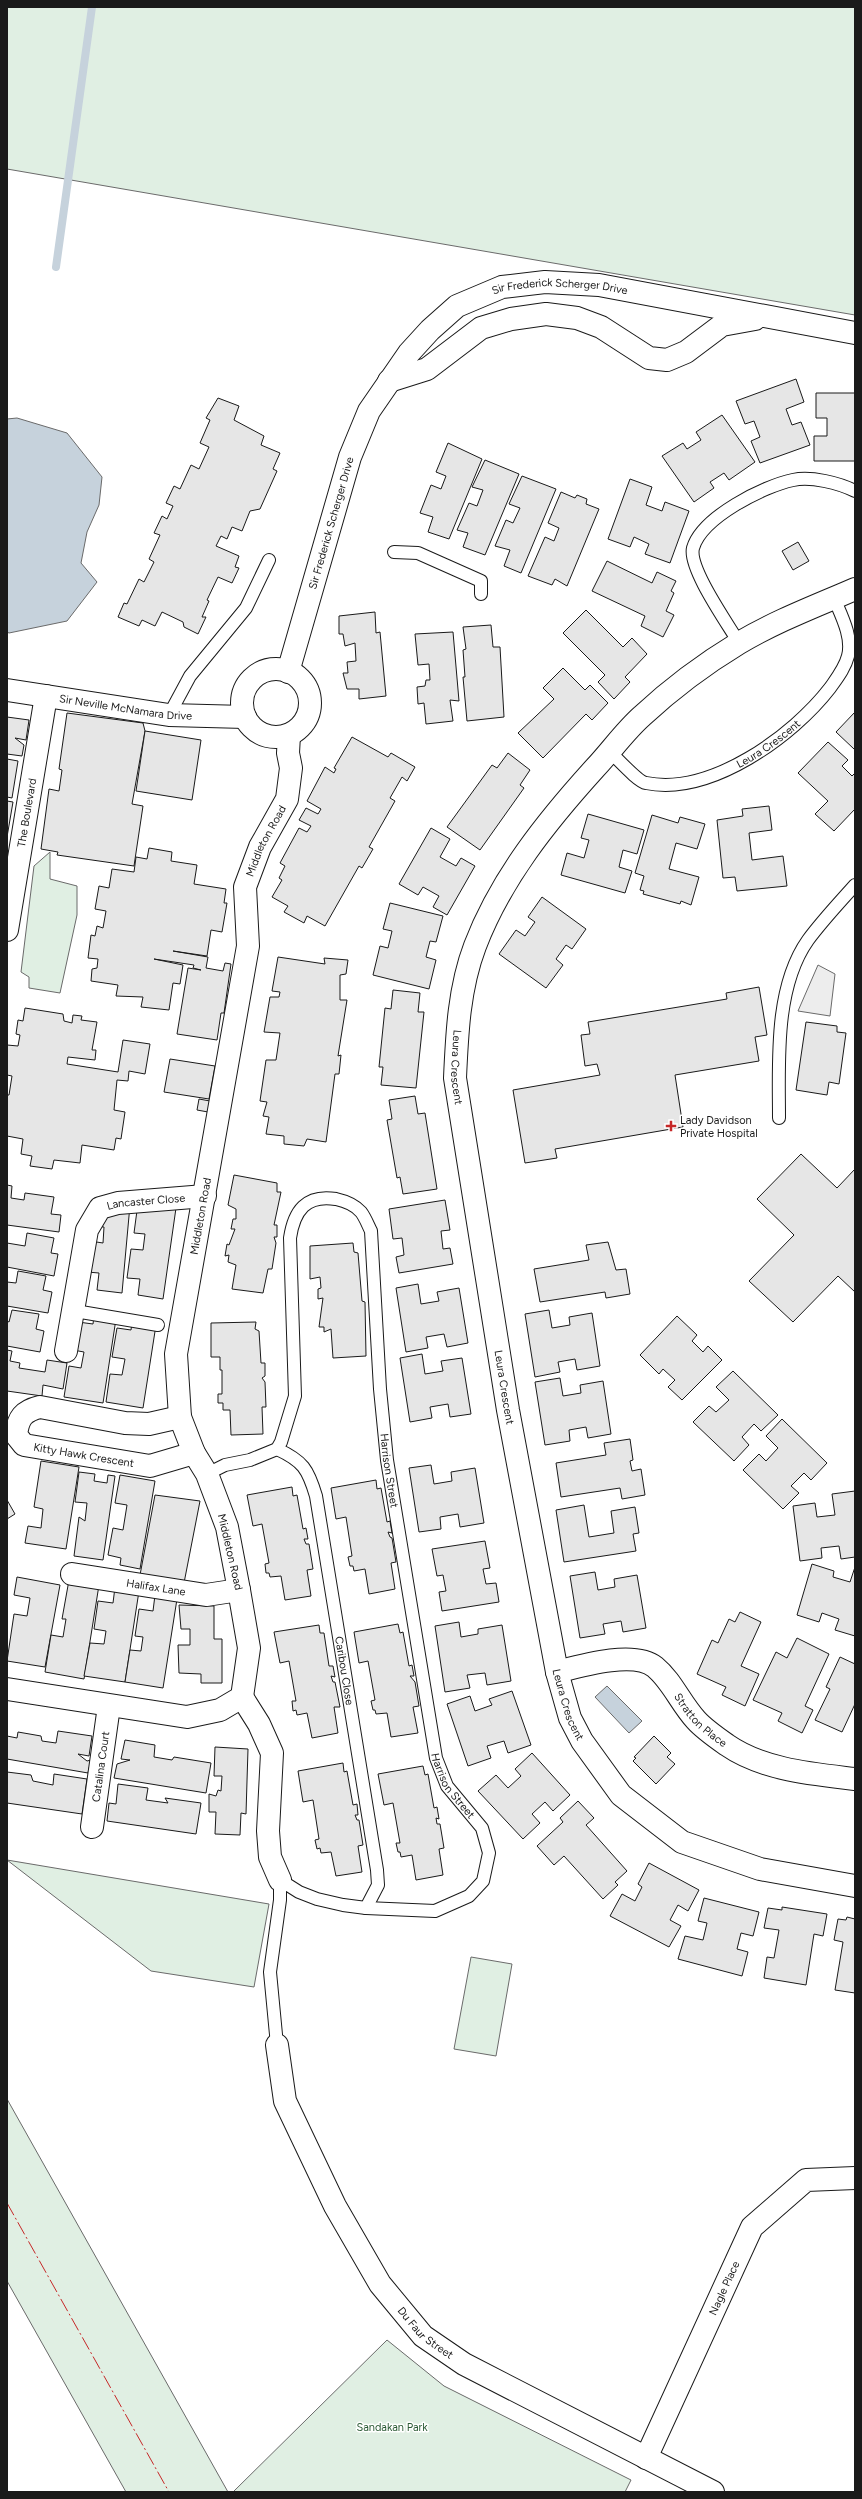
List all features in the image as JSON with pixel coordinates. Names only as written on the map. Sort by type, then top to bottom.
[{"type":"street","name":"Sir Frederick Scherger Drive","points":[[288,672],[350,457],[369,411],[409,353],[430,330],[457,306],[502,287],[545,282],[599,285],[855,333]]},
{"type":"street","name":"Sir Frederick Scherger Drive","points":[[389,382],[427,369],[481,328],[511,319],[546,314],[577,318],[601,327],[649,358],[667,360],[686,352],[722,325],[766,317]]},
{"type":"street","name":"Leura Crescent","points":[[855,589],[794,614],[739,643],[685,682],[642,716],[541,830],[510,875],[475,945],[464,982],[457,1023],[455,1078],[508,1410],[557,1672],[570,1718],[582,1741],[621,1795],[682,1842],[760,1869],[855,1886]]},
{"type":"street","points":[[275,669],[288,672],[299,679],[307,690],[310,703],[308,716],[300,727],[290,735],[277,737],[264,735],[252,728],[245,717],[242,704],[244,691],[251,680],[262,672],[275,669]]},
{"type":"street","name":"Sir Neville McNamara Drive","points":[[7,690],[169,715],[245,717]]},
{"type":"street","name":"The Boulevard","points":[[7,930],[46,696]]},
{"type":"street","name":"Middleton Road","points":[[242,1697],[249,1648],[239,1590],[226,1527],[207,1474],[194,1452],[180,1418],[176,1354],[248,946],[245,887],[260,847],[287,799],[291,768],[288,752],[290,735]]},
{"type":"street","name":"Lancaster Close","points":[[66,1351],[75,1312],[87,1230],[100,1208],[118,1203],[205,1196]]},
{"type":"street","name":"Kitty Hawk Crescent","points":[[180,1418],[149,1424],[125,1423],[40,1407],[27,1410],[17,1420],[16,1435],[24,1445],[150,1466],[194,1452]]},
{"type":"street","name":"Halifax Lane","points":[[72,1574],[206,1595],[239,1590]]},
{"type":"street","name":"Stratton Place","points":[[557,1672],[597,1662],[628,1659],[654,1666],[678,1694],[696,1720],[727,1745],[757,1761],[855,1779]]},
{"type":"street","points":[[7,1689],[187,1717],[220,1710],[242,1697],[260,1724],[272,1753],[268,1831],[270,1857],[280,1880]]},
{"type":"street","name":"Catalina Court","points":[[92,1828],[109,1706]]},
{"type":"street","name":"Du Faur Street","points":[[277,2045],[285,2101],[334,2206],[380,2284],[423,2336],[464,2364],[713,2492]]},
{"type":"street","name":"Nagle Place","points":[[646,2458],[752,2227],[806,2180],[855,2178]]},
{"type":"lane","points":[[739,643],[694,564],[693,549],[704,530],[720,515],[769,488],[794,480],[838,483],[855,491]]},
{"type":"lane","points":[[394,552],[418,553],[481,581],[481,594]]},
{"type":"lane","points":[[169,715],[190,676],[246,608],[269,560]]},
{"type":"lane","name":"Leura Crescent","points":[[610,752],[644,783],[674,786],[707,777],[746,760],[784,735],[806,715],[825,694],[840,674],[849,655],[846,628],[834,598]]},
{"type":"lane","points":[[779,1118],[781,1014],[792,973],[807,941],[855,885]]},
{"type":"lane","name":"Harrison Street","points":[[277,1449],[295,1396],[290,1238],[292,1222],[299,1210],[312,1200],[328,1198],[346,1201],[360,1211],[371,1231],[380,1389],[386,1460],[436,1758],[447,1786],[482,1828],[489,1853],[483,1881],[469,1896],[435,1911],[366,1908],[343,1905],[317,1899],[299,1892],[280,1880]]},
{"type":"lane","points":[[75,1312],[158,1325]]},
{"type":"lane","points":[[207,1474],[225,1465],[250,1460],[277,1449]]},
{"type":"lane","name":"Caribou Close","points":[[277,1449],[297,1459],[310,1474],[316,1496],[377,1870],[378,1885],[366,1908]]},
{"type":"lane","points":[[277,2045],[270,1972],[280,1900],[280,1880]]},
{"type":"green space","points":[[7,7],[855,7],[855,315],[7,169]]},
{"type":"green space","points":[[50,852],[50,879],[77,886],[77,915],[60,993],[29,988],[29,977],[21,972],[34,866]]},
{"type":"green space","points":[[7,1860],[269,1904],[254,1987],[151,1971]]},
{"type":"green space","points":[[471,1957],[512,1964],[496,2056],[454,2049]]},
{"type":"green space","points":[[7,2099],[228,2492],[126,2492],[7,2281]]},
{"type":"green space","name":"Sandakan Park","points":[[387,2340],[444,2386],[631,2480],[625,2492],[233,2492]]},
{"type":"shaded area","points":[[17,418],[67,433],[102,477],[99,505],[87,532],[81,563],[97,582],[67,621],[9,633],[7,632],[7,419]]},
{"type":"shaded area","points":[[818,965],[835,974],[830,1016],[798,1011]]},
{"type":"shaded area","points":[[607,1686],[642,1721],[629,1733],[595,1697]]},
{"type":"building","points":[[796,379],[804,402],[786,409],[792,425],[801,422],[810,445],[760,463],[751,441],[760,437],[754,421],[745,424],[736,401]]},
{"type":"building","points":[[816,393],[855,393],[855,461],[814,461],[814,436],[827,436],[827,418],[816,418]]},
{"type":"building","points":[[218,398],[239,406],[234,420],[264,436],[261,445],[280,453],[273,469],[277,471],[260,509],[250,511],[242,531],[232,527],[227,539],[221,536],[216,546],[239,556],[235,567],[239,568],[232,583],[218,577],[207,600],[209,601],[202,617],[206,617],[198,634],[184,627],[183,622],[162,612],[155,626],[142,620],[139,626],[118,617],[124,603],[127,604],[139,579],[144,582],[154,562],[149,559],[160,535],[154,533],[162,516],[167,519],[173,506],[166,503],[174,486],[180,489],[191,465],[199,469],[209,447],[200,443],[210,420],[206,418]]},
{"type":"building","points":[[722,415],[755,462],[729,480],[724,473],[710,482],[714,488],[694,502],[662,456],[683,443],[687,449],[701,440],[696,432]]},
{"type":"building","points":[[448,443],[482,459],[449,539],[428,532],[433,517],[420,513],[431,485],[441,489],[446,476],[436,472]]},
{"type":"building","points":[[485,460],[519,474],[485,555],[463,547],[468,533],[457,530],[469,503],[477,506],[483,490],[472,487]]},
{"type":"building","points":[[522,476],[556,489],[521,573],[504,566],[510,550],[495,546],[506,520],[513,523],[520,508],[509,504]]},
{"type":"building","points":[[630,479],[652,487],[646,505],[662,511],[665,502],[689,511],[670,563],[645,554],[649,544],[634,537],[630,547],[608,539]]},
{"type":"building","points":[[561,492],[575,498],[577,495],[587,499],[586,504],[599,509],[567,586],[555,579],[552,585],[528,576],[545,537],[554,541],[559,528],[548,523]]},
{"type":"building","points":[[798,542],[809,561],[793,570],[782,551]]},
{"type":"building","points":[[607,561],[652,583],[657,572],[676,581],[671,591],[674,593],[666,611],[674,615],[663,637],[641,626],[645,616],[592,591]]},
{"type":"building","points":[[586,610],[623,647],[632,638],[647,654],[625,677],[630,682],[614,699],[598,682],[605,675],[563,633]]},
{"type":"building","points":[[375,612],[376,633],[380,632],[386,696],[359,699],[359,689],[347,689],[343,673],[348,673],[347,662],[356,661],[355,643],[345,646],[343,634],[339,634],[339,616]]},
{"type":"building","points":[[491,625],[493,647],[500,647],[504,717],[467,721],[463,677],[465,677],[463,650],[466,649],[463,627]]},
{"type":"building","points":[[453,632],[459,701],[450,700],[453,721],[426,724],[424,703],[418,704],[417,687],[425,686],[426,680],[430,680],[429,664],[418,665],[415,634]]},
{"type":"building","points":[[563,668],[585,690],[590,685],[608,703],[592,720],[586,714],[543,758],[518,733],[554,699],[543,688]]},
{"type":"building","points":[[855,712],[855,749],[854,749],[836,732]]},
{"type":"building","points":[[67,713],[143,723],[145,731],[132,804],[143,806],[134,866],[57,855],[58,852],[41,849],[49,789],[59,791],[62,770],[59,769]]},
{"type":"building","points":[[7,717],[29,720],[26,740],[15,738],[24,745],[22,756],[7,754]]},
{"type":"building","points":[[145,731],[201,740],[192,800],[136,791]]},
{"type":"building","points":[[352,737],[388,757],[391,753],[415,767],[407,781],[402,777],[390,798],[395,801],[369,847],[373,849],[362,868],[359,866],[325,926],[307,916],[304,923],[284,912],[288,906],[272,897],[282,880],[279,878],[285,866],[280,863],[299,828],[307,832],[311,826],[299,820],[306,808],[318,814],[321,809],[307,801],[325,767],[334,773],[336,769],[334,768]]},
{"type":"building","points":[[828,742],[848,760],[842,766],[852,776],[855,773],[855,809],[834,831],[815,814],[828,801],[798,773]]},
{"type":"building","points":[[508,753],[530,770],[520,785],[524,788],[480,850],[447,827],[492,765],[497,768]]},
{"type":"building","points":[[7,759],[18,761],[12,798],[7,797]]},
{"type":"building","points":[[7,801],[13,802],[7,837]]},
{"type":"building","points":[[769,806],[772,830],[749,833],[752,860],[783,856],[787,886],[737,891],[735,877],[723,878],[717,820],[743,816],[742,809]]},
{"type":"building","points":[[588,814],[644,830],[637,854],[623,850],[619,867],[632,871],[625,893],[561,875],[567,853],[584,858],[589,840],[581,838]]},
{"type":"building","points":[[652,815],[678,823],[680,817],[705,824],[697,849],[676,843],[669,869],[699,877],[691,905],[681,901],[680,904],[643,894],[644,891],[640,890],[644,876],[635,873]]},
{"type":"building","points":[[431,828],[450,839],[440,857],[456,866],[461,858],[475,866],[447,915],[433,907],[439,896],[423,887],[418,895],[399,884]]},
{"type":"building","points":[[149,848],[172,852],[171,861],[197,865],[194,884],[226,889],[224,903],[227,903],[222,932],[211,930],[207,956],[173,951],[208,957],[206,968],[223,971],[225,963],[231,964],[224,1013],[221,1013],[217,1040],[177,1034],[188,968],[201,970],[193,968],[194,965],[154,959],[183,965],[180,984],[173,983],[169,1010],[141,1007],[143,997],[116,996],[118,985],[91,981],[92,969],[97,968],[98,959],[88,958],[91,935],[95,936],[97,926],[103,928],[106,911],[95,909],[99,886],[109,888],[112,869],[134,872],[136,857],[147,859]]},
{"type":"building","points":[[542,897],[586,929],[572,949],[566,945],[556,959],[563,965],[546,988],[499,954],[516,930],[525,936],[535,922],[528,917]]},
{"type":"building","points":[[390,903],[443,916],[436,942],[430,941],[426,957],[436,960],[429,989],[373,975],[380,946],[388,948],[392,931],[383,929]]},
{"type":"building","points":[[278,957],[325,964],[324,958],[348,960],[346,974],[340,975],[340,1000],[347,1000],[338,1056],[341,1055],[339,1074],[335,1074],[326,1142],[307,1139],[304,1146],[284,1144],[284,1136],[266,1134],[269,1117],[263,1116],[267,1102],[260,1101],[266,1060],[276,1060],[280,1033],[264,1032],[270,997],[279,997],[280,992],[272,991]]},
{"type":"building","points":[[759,987],[767,1035],[755,1037],[759,1061],[675,1075],[683,1127],[555,1149],[557,1158],[525,1163],[513,1090],[600,1075],[597,1064],[585,1066],[581,1035],[590,1034],[588,1022],[727,999],[726,993]]},
{"type":"building","points":[[393,990],[420,993],[418,1012],[424,1012],[416,1088],[381,1085],[383,1067],[379,1067],[385,1008],[391,1009]]},
{"type":"building","points":[[25,1008],[63,1014],[64,1021],[72,1023],[73,1015],[82,1016],[81,1020],[97,1022],[92,1050],[96,1050],[95,1060],[68,1057],[67,1064],[118,1072],[123,1040],[150,1044],[145,1074],[129,1071],[128,1081],[117,1080],[114,1110],[125,1112],[121,1139],[116,1138],[114,1150],[82,1145],[80,1163],[54,1160],[52,1169],[30,1166],[32,1156],[21,1154],[23,1139],[7,1136],[7,1095],[9,1095],[12,1076],[7,1075],[7,1045],[18,1046],[20,1035],[16,1034],[18,1020],[23,1021]]},
{"type":"building","points":[[806,1022],[837,1026],[837,1032],[846,1033],[839,1084],[829,1082],[827,1095],[796,1090]]},
{"type":"building","points":[[170,1059],[215,1066],[209,1099],[164,1092]]},
{"type":"building","points":[[415,1096],[418,1114],[425,1113],[437,1189],[403,1194],[400,1177],[397,1178],[387,1120],[392,1119],[389,1100]]},
{"type":"building","points":[[199,1099],[210,1101],[208,1112],[197,1110]]},
{"type":"building","points":[[801,1154],[837,1188],[855,1169],[855,1292],[838,1276],[793,1322],[749,1281],[794,1235],[757,1199]]},
{"type":"building","points":[[234,1175],[277,1183],[277,1192],[281,1192],[274,1225],[277,1225],[277,1237],[274,1237],[276,1243],[272,1269],[268,1269],[263,1293],[232,1289],[236,1265],[228,1262],[229,1255],[225,1256],[227,1244],[229,1245],[235,1229],[231,1229],[233,1219],[236,1219],[236,1209],[228,1205]]},
{"type":"building","points":[[7,1185],[12,1186],[11,1198],[24,1200],[25,1193],[54,1197],[51,1214],[61,1215],[59,1232],[7,1225]]},
{"type":"building","points":[[445,1200],[450,1230],[441,1231],[443,1249],[450,1248],[453,1264],[399,1273],[396,1257],[404,1255],[402,1238],[393,1239],[389,1209]]},
{"type":"building","points":[[138,1203],[176,1208],[163,1299],[138,1295],[140,1279],[127,1278],[131,1249],[143,1250],[145,1234],[134,1233]]},
{"type":"building","points":[[130,1205],[122,1293],[97,1290],[99,1273],[87,1272],[90,1241],[103,1243],[104,1227],[93,1226],[108,1210]]},
{"type":"building","points":[[27,1233],[54,1238],[51,1253],[58,1254],[54,1276],[7,1267],[7,1243],[25,1246]]},
{"type":"building","points":[[608,1242],[616,1270],[626,1269],[630,1294],[606,1298],[605,1292],[540,1302],[534,1269],[589,1260],[586,1245]]},
{"type":"building","points":[[353,1243],[354,1252],[358,1253],[362,1301],[365,1302],[366,1356],[333,1358],[331,1329],[324,1332],[324,1327],[319,1327],[323,1298],[318,1299],[318,1289],[321,1288],[320,1277],[310,1279],[310,1246]]},
{"type":"building","points":[[18,1271],[46,1276],[43,1290],[52,1292],[48,1313],[7,1306],[7,1282],[16,1283]]},
{"type":"building","points":[[418,1284],[421,1304],[439,1301],[437,1292],[459,1288],[468,1343],[447,1347],[444,1334],[426,1337],[428,1348],[406,1352],[396,1288]]},
{"type":"building","points":[[12,1310],[39,1314],[36,1329],[44,1331],[40,1352],[7,1346],[7,1321],[9,1322]]},
{"type":"building","points":[[549,1310],[552,1328],[570,1325],[569,1317],[592,1313],[600,1366],[577,1370],[575,1359],[558,1362],[560,1372],[535,1377],[525,1314]]},
{"type":"building","points":[[94,1316],[116,1319],[103,1403],[64,1397],[69,1366],[81,1368],[84,1352],[73,1350],[78,1322],[93,1324]]},
{"type":"building","points":[[677,1316],[697,1335],[692,1341],[703,1352],[708,1346],[722,1360],[682,1400],[668,1387],[675,1380],[663,1369],[659,1374],[640,1355]]},
{"type":"building","points":[[132,1322],[156,1325],[143,1408],[106,1402],[110,1374],[122,1375],[125,1359],[112,1357],[117,1328],[131,1330]]},
{"type":"building","points":[[256,1322],[255,1329],[259,1331],[261,1363],[265,1363],[265,1376],[262,1378],[265,1382],[266,1407],[262,1407],[263,1434],[231,1435],[230,1410],[223,1410],[223,1403],[218,1403],[218,1394],[222,1394],[222,1370],[220,1370],[220,1357],[211,1357],[211,1323]]},
{"type":"building","points":[[7,1350],[12,1351],[10,1361],[20,1363],[19,1368],[45,1372],[47,1360],[67,1363],[63,1389],[43,1385],[42,1396],[7,1391]]},
{"type":"building","points":[[422,1354],[425,1374],[443,1371],[441,1361],[462,1358],[471,1414],[450,1417],[448,1404],[430,1407],[432,1418],[410,1422],[400,1358]]},
{"type":"building","points":[[733,1371],[778,1415],[761,1431],[754,1424],[742,1437],[749,1445],[734,1461],[693,1422],[709,1406],[716,1412],[729,1400],[716,1387]]},
{"type":"building","points":[[560,1378],[563,1396],[581,1393],[580,1385],[603,1381],[611,1434],[588,1438],[586,1427],[569,1430],[570,1441],[545,1445],[535,1382]]},
{"type":"building","points":[[782,1419],[827,1463],[811,1480],[804,1473],[791,1486],[799,1493],[783,1509],[743,1470],[759,1454],[766,1461],[778,1448],[766,1436]]},
{"type":"building","points":[[630,1439],[633,1460],[630,1461],[632,1471],[641,1469],[645,1495],[622,1499],[620,1488],[561,1497],[556,1463],[606,1455],[604,1443]]},
{"type":"building","points":[[41,1461],[79,1467],[66,1549],[25,1543],[28,1526],[41,1528],[43,1509],[34,1507]]},
{"type":"building","points":[[431,1465],[434,1484],[452,1481],[451,1472],[475,1468],[484,1523],[460,1527],[458,1514],[440,1517],[441,1529],[419,1532],[409,1468]]},
{"type":"building","points":[[79,1472],[95,1474],[94,1481],[107,1483],[108,1475],[115,1476],[103,1560],[74,1556],[79,1517],[85,1521],[87,1503],[75,1502]]},
{"type":"building","points":[[120,1475],[155,1481],[140,1569],[120,1565],[121,1558],[108,1555],[113,1528],[123,1530],[127,1505],[115,1503]]},
{"type":"building","points":[[376,1480],[377,1489],[381,1488],[387,1522],[390,1521],[392,1533],[388,1532],[392,1538],[396,1562],[391,1563],[395,1589],[369,1594],[365,1569],[354,1571],[353,1566],[350,1566],[348,1557],[352,1556],[346,1517],[336,1519],[331,1488]]},
{"type":"building","points":[[292,1487],[293,1496],[297,1495],[303,1529],[306,1528],[308,1539],[304,1539],[306,1544],[309,1544],[313,1569],[307,1570],[311,1596],[285,1600],[281,1576],[270,1577],[269,1573],[266,1573],[265,1564],[269,1563],[262,1524],[253,1526],[247,1495]]},
{"type":"building","points":[[855,1491],[855,1557],[841,1559],[839,1546],[821,1548],[822,1558],[800,1561],[793,1506],[815,1503],[817,1517],[835,1515],[832,1494]]},
{"type":"building","points":[[155,1495],[200,1501],[184,1583],[140,1575]]},
{"type":"building","points":[[7,1500],[15,1514],[7,1519]]},
{"type":"building","points":[[584,1505],[589,1537],[614,1533],[611,1511],[635,1507],[639,1533],[633,1534],[636,1551],[564,1562],[556,1510]]},
{"type":"building","points":[[485,1541],[490,1568],[483,1569],[486,1584],[496,1583],[499,1602],[442,1611],[439,1592],[446,1591],[443,1575],[437,1576],[432,1549]]},
{"type":"building","points":[[812,1564],[834,1571],[833,1577],[850,1582],[855,1567],[855,1636],[835,1630],[839,1619],[822,1613],[819,1622],[797,1615]]},
{"type":"building","points":[[595,1572],[598,1590],[615,1587],[614,1579],[637,1575],[646,1628],[623,1632],[621,1621],[603,1624],[605,1634],[580,1638],[570,1576]]},
{"type":"building","points":[[17,1577],[60,1585],[45,1667],[7,1661],[14,1614],[27,1616],[30,1598],[14,1595]]},
{"type":"building","points":[[69,1580],[99,1585],[84,1679],[45,1672],[51,1635],[63,1637],[66,1619],[62,1619]]},
{"type":"building","points":[[115,1587],[139,1591],[125,1682],[84,1676],[90,1643],[104,1644],[106,1631],[94,1629],[98,1601],[113,1603]]},
{"type":"building","points":[[155,1595],[177,1599],[163,1688],[125,1682],[130,1650],[141,1651],[143,1637],[135,1636],[139,1609],[153,1611]]},
{"type":"building","points":[[179,1605],[214,1606],[214,1639],[222,1639],[222,1683],[201,1683],[201,1674],[179,1673],[178,1645],[190,1645],[190,1629],[181,1629]]},
{"type":"building","points":[[740,1612],[761,1622],[741,1666],[759,1674],[745,1706],[722,1695],[726,1687],[697,1674],[712,1640],[718,1643],[729,1619],[735,1622]]},
{"type":"building","points":[[459,1622],[461,1637],[478,1634],[478,1629],[502,1625],[511,1681],[487,1685],[485,1673],[467,1675],[470,1688],[445,1692],[435,1626]]},
{"type":"building","points":[[398,1624],[400,1633],[403,1632],[409,1666],[412,1665],[414,1676],[410,1676],[415,1682],[419,1706],[413,1707],[418,1733],[391,1737],[387,1713],[376,1714],[375,1710],[373,1710],[371,1701],[375,1700],[368,1661],[359,1663],[354,1632]]},
{"type":"building","points":[[319,1625],[320,1633],[324,1633],[329,1666],[333,1666],[335,1677],[331,1676],[333,1682],[335,1682],[340,1707],[334,1707],[338,1733],[312,1738],[307,1713],[297,1715],[296,1710],[293,1711],[292,1701],[296,1701],[289,1661],[280,1663],[274,1632]]},
{"type":"building","points":[[797,1638],[829,1654],[805,1706],[813,1710],[802,1733],[778,1721],[782,1713],[753,1700],[776,1652],[787,1658]]},
{"type":"building","points":[[840,1657],[855,1664],[855,1704],[842,1732],[815,1720],[830,1689],[826,1687]]},
{"type":"building","points":[[512,1691],[531,1745],[508,1753],[504,1741],[487,1746],[491,1758],[468,1766],[447,1704],[470,1696],[475,1711],[492,1705],[489,1699]]},
{"type":"building","points":[[58,1731],[92,1736],[89,1756],[78,1754],[87,1761],[91,1760],[88,1773],[7,1759],[7,1736],[17,1738],[18,1732],[41,1736],[42,1741],[56,1743]]},
{"type":"building","points":[[654,1736],[671,1753],[667,1757],[675,1764],[656,1784],[633,1761],[636,1758],[634,1757]]},
{"type":"building","points":[[125,1740],[155,1745],[154,1757],[172,1760],[174,1757],[211,1763],[206,1793],[114,1778],[117,1764],[130,1760],[121,1759]]},
{"type":"building","points":[[215,1747],[248,1749],[246,1814],[241,1813],[240,1835],[215,1834],[216,1812],[209,1812],[209,1794],[216,1796],[218,1790],[221,1791],[222,1776],[214,1776]]},
{"type":"building","points":[[532,1753],[570,1795],[553,1811],[545,1802],[532,1814],[540,1823],[523,1839],[478,1791],[496,1775],[508,1788],[521,1776],[515,1769]]},
{"type":"building","points":[[343,1763],[344,1772],[347,1771],[353,1805],[357,1804],[358,1815],[355,1815],[357,1820],[359,1820],[363,1845],[358,1846],[362,1872],[336,1876],[331,1852],[321,1853],[320,1848],[317,1849],[315,1840],[319,1839],[313,1800],[303,1802],[298,1771]]},
{"type":"building","points":[[423,1766],[425,1775],[428,1774],[434,1808],[437,1807],[439,1819],[436,1818],[437,1824],[440,1824],[444,1848],[439,1849],[443,1875],[416,1880],[412,1855],[401,1857],[400,1852],[398,1852],[396,1843],[400,1843],[393,1803],[384,1805],[378,1774]]},
{"type":"building","points":[[7,1772],[31,1775],[33,1781],[53,1785],[54,1774],[87,1779],[82,1814],[7,1803]]},
{"type":"building","points":[[118,1784],[148,1788],[146,1800],[168,1803],[165,1798],[201,1803],[196,1834],[107,1821],[109,1803],[116,1804]]},
{"type":"building","points":[[578,1801],[594,1818],[586,1825],[627,1871],[615,1882],[618,1885],[603,1899],[564,1856],[554,1865],[537,1846],[563,1822],[560,1818]]},
{"type":"building","points":[[649,1863],[699,1890],[688,1911],[678,1905],[670,1920],[681,1926],[669,1947],[610,1916],[622,1894],[635,1901],[642,1887],[638,1884]]},
{"type":"building","points":[[704,1898],[759,1912],[753,1936],[741,1933],[737,1949],[748,1952],[742,1976],[678,1959],[685,1936],[703,1940],[707,1923],[698,1921]]},
{"type":"building","points":[[782,1907],[827,1914],[823,1936],[814,1934],[806,1985],[764,1978],[767,1957],[774,1958],[779,1930],[764,1928],[768,1908],[782,1910]]},
{"type":"building","points":[[847,1917],[855,1919],[855,1993],[835,1990],[843,1942],[834,1940],[838,1919],[846,1920]]},
{"type":"waterway","points":[[56,267],[92,7]]},
{"type":"power","points":[[7,2203],[169,2492]]},
{"type":"place","name":"Lady Davidson Private Hospital","points":[[671,1126]]}]
